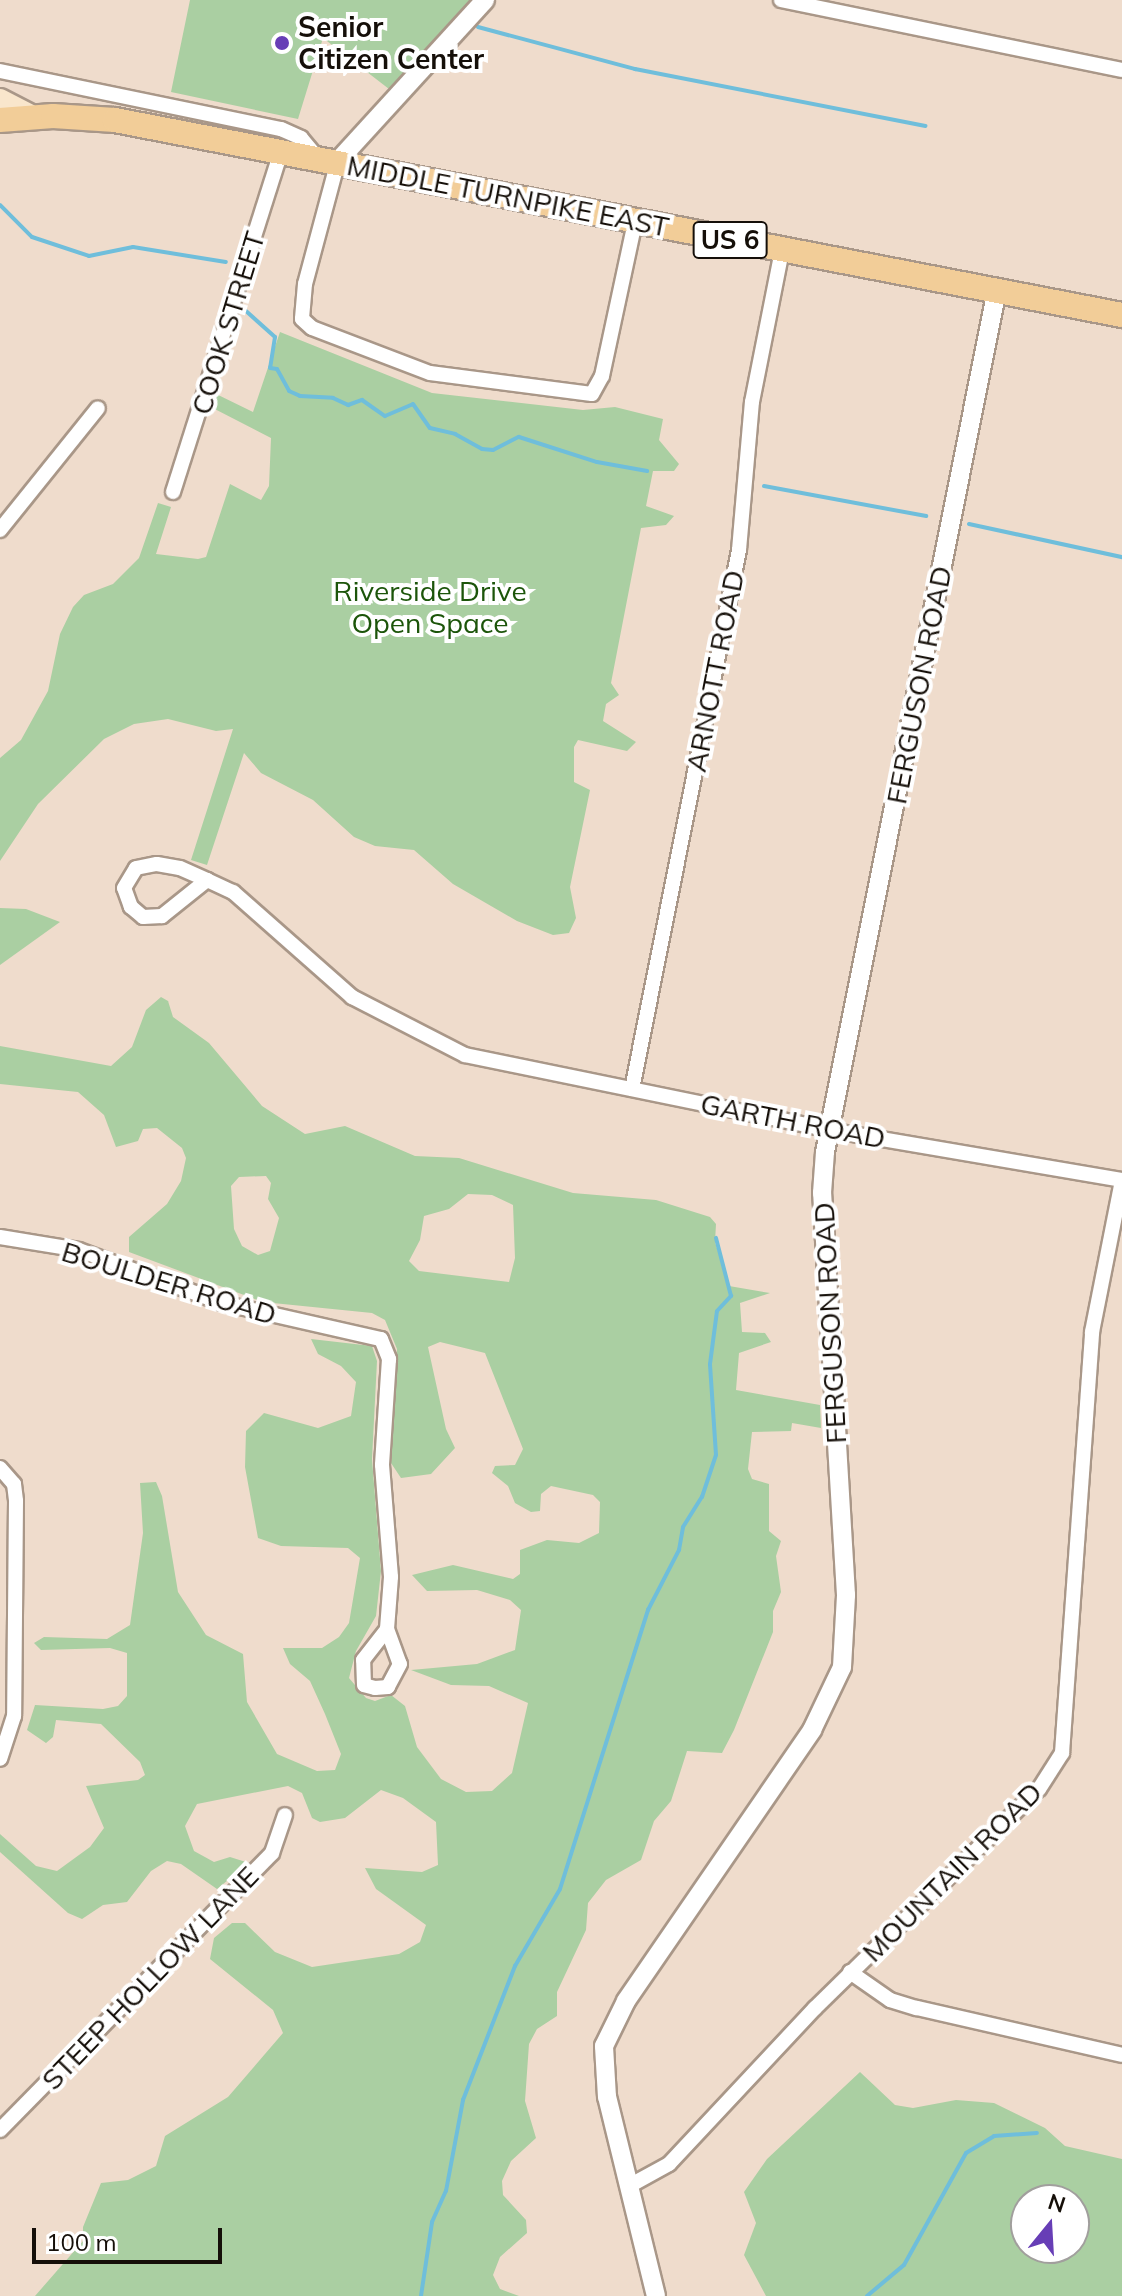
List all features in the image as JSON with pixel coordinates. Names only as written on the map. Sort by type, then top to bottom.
[{"type":"main road","name":"MIDDLE TURNPIKE EAST","points":[[0,99],[33,116],[115,120],[1122,315]]},
{"type":"main road","name":"US 6","points":[[0,120],[33,116]]},
{"type":"street","points":[[485,0],[328,160],[305,284],[302,319],[312,328],[430,373],[592,394],[602,376],[635,222]]},
{"type":"street","points":[[790,1],[1122,70]]},
{"type":"street","name":"MIDDLE TURNPIKE EAST","points":[[0,71],[281,129],[301,138],[328,160]]},
{"type":"street","name":"COOK STREET","points":[[173,492],[281,152]]},
{"type":"street","name":"ARNOTT ROAD","points":[[632,1089],[739,550],[752,402],[782,250]]},
{"type":"street","name":"FERGUSON ROAD","points":[[656,2296],[602,2065],[611,2025],[812,1730],[842,1667],[846,1595],[822,1193],[829,1130],[997,290]]},
{"type":"street","points":[[0,530],[98,408]]},
{"type":"street","name":"GARTH ROAD","points":[[207,880],[162,916],[143,917],[131,907],[124,888],[136,868],[157,864],[207,880],[233,892],[352,997],[465,1055],[829,1130],[1122,1180]]},
{"type":"street","name":"MOUNTAIN ROAD","points":[[629,2186],[669,2164],[850,1972],[1039,1789],[1062,1753],[1092,1332],[1122,1180]]},
{"type":"street","name":"BOULDER ROAD","points":[[0,1237],[79,1250],[222,1303],[381,1339],[389,1359],[382,1465],[391,1577],[387,1629]]},
{"type":"street","points":[[0,1468],[14,1484],[16,1501],[14,1716],[0,1759]]},
{"type":"street","name":"STEEP HOLLOW LANE","points":[[0,2130],[272,1853],[285,1815]]},
{"type":"street","points":[[850,1972],[890,2000],[1122,2055]]},
{"type":"green space","points":[[190,0],[471,0],[389,89],[323,38],[298,119],[171,92]]},
{"type":"green space","name":"Riverside Drive Open Space","points":[[280,332],[432,393],[583,410],[615,407],[663,419],[659,440],[679,464],[674,471],[653,471],[646,506],[674,516],[666,525],[641,528],[611,683],[619,695],[606,704],[603,721],[636,742],[627,751],[578,740],[574,747],[574,782],[590,790],[570,887],[576,918],[569,933],[553,935],[517,921],[453,884],[414,850],[375,846],[354,837],[313,800],[261,773],[244,753],[207,865],[191,860],[233,729],[216,731],[168,719],[134,724],[104,739],[38,804],[0,861],[0,758],[21,740],[48,691],[60,634],[73,607],[84,595],[113,584],[139,558],[158,503],[171,507],[156,554],[198,559],[206,557],[230,484],[261,500],[269,486],[271,438],[205,404],[210,391],[253,412]]},
{"type":"green space","points":[[0,908],[26,909],[60,922],[0,965]]},
{"type":"green space","points":[[161,997],[168,1001],[173,1017],[209,1043],[262,1106],[305,1134],[345,1126],[415,1156],[459,1158],[573,1193],[656,1200],[710,1217],[716,1224],[715,1242],[729,1286],[770,1293],[740,1303],[742,1332],[765,1333],[771,1342],[739,1353],[736,1390],[820,1405],[821,1428],[792,1423],[791,1431],[752,1432],[748,1469],[752,1479],[769,1484],[769,1531],[781,1541],[776,1556],[781,1592],[773,1611],[773,1632],[734,1730],[722,1753],[687,1751],[671,1801],[654,1821],[641,1860],[606,1880],[588,1903],[586,1930],[557,1992],[557,2016],[537,2029],[529,2044],[525,2101],[536,2138],[511,2161],[502,2181],[503,2195],[526,2220],[527,2233],[500,2257],[493,2275],[500,2289],[519,2296],[35,2296],[83,2241],[83,2227],[101,2183],[128,2180],[156,2166],[165,2136],[228,2097],[283,2033],[273,2010],[210,1959],[214,1938],[232,1923],[245,1923],[275,1952],[312,1967],[399,1954],[420,1942],[426,1925],[376,1889],[365,1868],[422,1872],[438,1865],[436,1822],[403,1798],[381,1790],[345,1818],[320,1822],[312,1818],[302,1793],[288,1786],[197,1804],[185,1826],[194,1851],[214,1862],[230,1857],[249,1863],[217,1889],[181,1864],[167,1861],[151,1871],[127,1902],[103,1905],[82,1919],[68,1913],[0,1852],[0,1834],[36,1866],[57,1871],[90,1847],[104,1828],[86,1786],[138,1780],[145,1775],[140,1762],[101,1724],[56,1720],[53,1737],[46,1743],[27,1730],[35,1705],[103,1709],[118,1706],[127,1696],[127,1653],[110,1648],[41,1650],[34,1643],[44,1637],[107,1639],[130,1625],[143,1533],[140,1483],[156,1482],[162,1496],[178,1592],[206,1635],[243,1654],[247,1702],[277,1754],[317,1771],[335,1770],[341,1754],[325,1714],[310,1681],[290,1664],[283,1648],[322,1648],[339,1637],[349,1623],[360,1558],[348,1548],[281,1546],[258,1538],[245,1467],[246,1431],[264,1413],[318,1428],[351,1416],[356,1382],[341,1366],[318,1354],[311,1339],[372,1346],[377,1361],[372,1459],[381,1571],[376,1616],[356,1651],[349,1678],[366,1698],[375,1701],[391,1695],[405,1706],[417,1747],[441,1779],[466,1792],[492,1791],[512,1773],[528,1703],[489,1686],[451,1685],[411,1670],[477,1664],[515,1650],[521,1610],[510,1600],[477,1590],[427,1591],[412,1575],[453,1565],[513,1579],[520,1574],[520,1550],[547,1540],[579,1543],[599,1533],[600,1502],[593,1495],[551,1486],[541,1494],[540,1511],[531,1512],[515,1503],[508,1486],[492,1473],[495,1466],[515,1465],[523,1449],[485,1353],[440,1342],[428,1347],[446,1429],[455,1448],[431,1474],[401,1478],[391,1463],[397,1349],[385,1320],[372,1313],[263,1302],[129,1252],[129,1237],[167,1204],[181,1181],[186,1158],[182,1148],[157,1128],[143,1129],[138,1141],[116,1147],[104,1115],[78,1092],[0,1084],[0,1046],[111,1066],[132,1047],[146,1010]],"holes":[[[266,1176],[271,1183],[268,1199],[279,1218],[270,1251],[258,1255],[242,1246],[234,1229],[231,1186],[239,1177]],[[468,1194],[492,1195],[513,1205],[515,1258],[509,1282],[419,1271],[409,1261],[420,1240],[424,1216],[449,1209]]]},
{"type":"green space","points":[[860,2072],[895,2105],[913,2108],[956,2100],[994,2103],[1045,2128],[1065,2146],[1122,2159],[1122,2296],[766,2296],[744,2255],[756,2223],[744,2192],[767,2159]]},
{"type":"waterway","points":[[478,27],[635,69],[925,126]]},
{"type":"waterway","points":[[0,205],[32,237],[89,256],[133,247],[226,262]]},
{"type":"waterway","points":[[246,311],[275,337],[270,368],[277,369],[289,391],[300,396],[333,398],[348,405],[362,400],[385,416],[413,404],[430,428],[455,434],[482,449],[493,450],[519,437],[597,462],[647,471]]},
{"type":"waterway","points":[[764,486],[926,516]]},
{"type":"waterway","points":[[969,524],[1122,557]]},
{"type":"waterway","points":[[421,2296],[432,2222],[446,2191],[463,2100],[515,1966],[560,1889],[648,1610],[679,1550],[683,1527],[702,1497],[716,1455],[710,1364],[717,1311],[731,1296],[716,1238]]},
{"type":"waterway","points":[[867,2296],[904,2265],[966,2153],[994,2136],[1037,2133]]},
{"type":"place","name":"Senior Citizen Center","points":[[282,43]]}]
